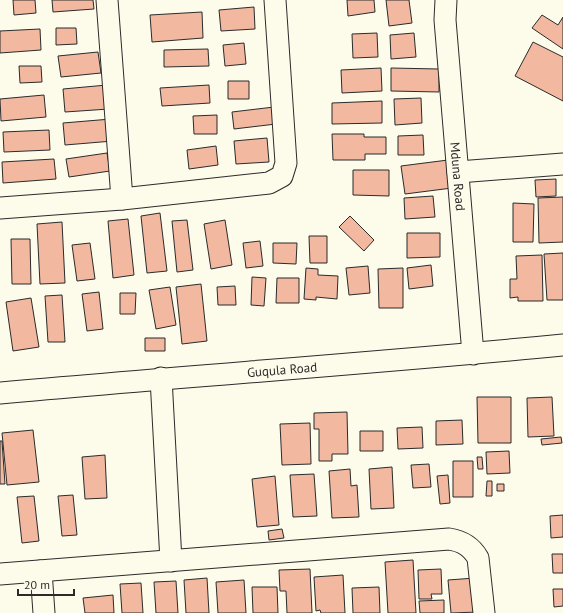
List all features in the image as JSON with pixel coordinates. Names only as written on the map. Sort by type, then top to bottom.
[{"type":"street","points":[[107,0],[122,199]]},
{"type":"street","points":[[0,208],[122,199],[269,183],[282,176],[286,163],[275,0]]},
{"type":"street","name":"Mduna Road","points":[[446,0],[444,20],[458,172],[472,354]]},
{"type":"street","points":[[458,172],[563,164]]},
{"type":"street","name":"Guqula Road","points":[[0,393],[161,378],[472,354],[563,345]]},
{"type":"street","points":[[161,378],[172,560]]},
{"type":"street","points":[[0,574],[449,539],[466,544],[478,558],[484,613]]},
{"type":"street","points":[[41,571],[44,613]]},
{"type":"building","points":[[13,0],[35,0],[36,13],[14,15]]},
{"type":"building","points":[[52,0],[93,0],[94,9],[53,12]]},
{"type":"building","points":[[347,0],[374,0],[375,12],[348,16]]},
{"type":"building","points":[[386,0],[409,0],[412,23],[389,26]]},
{"type":"building","points":[[254,7],[255,29],[221,31],[219,10]]},
{"type":"building","points":[[202,12],[203,38],[152,42],[150,15]]},
{"type":"building","points":[[542,15],[558,25],[563,17],[563,49],[532,28]]},
{"type":"building","points":[[56,28],[76,28],[77,44],[56,45]]},
{"type":"building","points":[[40,29],[41,50],[0,53],[0,31]]},
{"type":"building","points":[[377,33],[378,57],[353,58],[352,34]]},
{"type":"building","points":[[414,33],[416,57],[391,59],[390,35]]},
{"type":"building","points":[[533,42],[563,57],[563,101],[515,76]]},
{"type":"building","points":[[244,43],[246,64],[225,66],[223,45]]},
{"type":"building","points":[[208,49],[209,66],[164,67],[164,50]]},
{"type":"building","points":[[98,52],[101,73],[61,77],[58,56]]},
{"type":"building","points":[[19,66],[41,66],[42,82],[20,83]]},
{"type":"building","points":[[381,68],[382,91],[342,93],[341,70]]},
{"type":"building","points":[[391,68],[439,69],[439,92],[391,91]]},
{"type":"building","points":[[228,81],[249,81],[249,99],[228,99]]},
{"type":"building","points":[[107,85],[109,109],[65,112],[63,89]]},
{"type":"building","points":[[209,85],[210,103],[162,106],[160,88]]},
{"type":"building","points":[[44,95],[46,117],[1,121],[0,99]]},
{"type":"building","points":[[421,98],[422,123],[395,125],[394,99]]},
{"type":"building","points":[[382,101],[382,123],[332,124],[332,103]]},
{"type":"building","points":[[274,107],[276,124],[234,129],[232,112]]},
{"type":"building","points":[[217,115],[217,134],[194,134],[193,116]]},
{"type":"building","points":[[111,119],[113,141],[65,145],[63,123]]},
{"type":"building","points":[[49,130],[50,150],[4,152],[3,132]]},
{"type":"building","points":[[332,134],[364,134],[364,137],[386,137],[386,154],[365,154],[365,160],[333,160]]},
{"type":"building","points":[[423,135],[424,155],[398,155],[398,136]]},
{"type":"building","points":[[267,138],[269,162],[236,164],[234,141]]},
{"type":"building","points":[[216,146],[218,165],[189,169],[187,150]]},
{"type":"building","points":[[107,153],[110,171],[69,177],[66,159]]},
{"type":"building","points":[[54,159],[56,179],[3,183],[2,162]]},
{"type":"building","points":[[448,160],[452,188],[405,194],[401,166]]},
{"type":"building","points":[[353,170],[389,170],[389,196],[353,195]]},
{"type":"building","points":[[556,179],[556,196],[536,197],[535,180]]},
{"type":"building","points":[[433,196],[435,217],[405,219],[404,198]]},
{"type":"building","points":[[563,197],[563,242],[539,243],[538,198]]},
{"type":"building","points":[[513,203],[534,204],[533,242],[513,242]]},
{"type":"building","points":[[160,213],[167,271],[147,273],[141,216]]},
{"type":"building","points":[[350,216],[374,240],[364,251],[339,227]]},
{"type":"building","points":[[128,219],[134,275],[113,278],[108,221]]},
{"type":"building","points":[[187,220],[193,270],[177,272],[172,221]]},
{"type":"building","points":[[225,220],[232,265],[211,269],[204,224]]},
{"type":"building","points":[[62,222],[65,283],[40,284],[37,224]]},
{"type":"building","points":[[407,233],[440,233],[440,257],[407,258]]},
{"type":"building","points":[[309,236],[327,236],[327,263],[310,263]]},
{"type":"building","points":[[11,239],[30,239],[31,284],[12,284]]},
{"type":"building","points":[[260,241],[263,266],[246,268],[243,243]]},
{"type":"building","points":[[90,243],[95,279],[77,281],[72,245]]},
{"type":"building","points":[[273,243],[297,243],[296,264],[273,263]]},
{"type":"building","points":[[563,253],[563,300],[547,300],[544,254]]},
{"type":"building","points":[[542,255],[543,301],[518,301],[518,297],[510,298],[510,279],[517,279],[516,256]]},
{"type":"building","points":[[431,265],[433,286],[409,289],[407,268]]},
{"type":"building","points":[[368,266],[370,293],[349,295],[346,268]]},
{"type":"building","points":[[306,268],[318,269],[318,275],[338,276],[337,299],[316,297],[316,300],[304,299]]},
{"type":"building","points":[[403,268],[403,308],[379,308],[378,269]]},
{"type":"building","points":[[252,277],[266,278],[264,306],[251,305]]},
{"type":"building","points":[[277,278],[299,278],[299,303],[276,303]]},
{"type":"building","points":[[201,284],[207,341],[182,344],[176,287]]},
{"type":"building","points":[[235,286],[236,305],[218,305],[217,287]]},
{"type":"building","points":[[170,287],[176,325],[156,329],[149,290]]},
{"type":"building","points":[[99,292],[103,329],[87,331],[82,294]]},
{"type":"building","points":[[120,293],[136,293],[135,314],[120,314]]},
{"type":"building","points":[[62,295],[65,342],[48,342],[45,296]]},
{"type":"building","points":[[31,298],[39,347],[13,351],[6,302]]},
{"type":"building","points":[[145,338],[165,338],[165,351],[145,351]]},
{"type":"building","points":[[477,397],[511,397],[511,443],[478,443]]},
{"type":"building","points":[[552,397],[554,436],[528,437],[527,398]]},
{"type":"building","points":[[347,412],[348,454],[332,454],[332,461],[319,461],[319,429],[314,429],[314,413]]},
{"type":"building","points":[[462,420],[463,444],[436,445],[436,421]]},
{"type":"building","points":[[310,423],[311,464],[282,465],[280,424]]},
{"type":"building","points":[[422,427],[423,448],[398,449],[397,428]]},
{"type":"building","points":[[33,430],[39,482],[7,485],[2,433]]},
{"type":"building","points":[[360,431],[383,431],[383,451],[360,451]]},
{"type":"building","points":[[561,437],[562,443],[542,445],[541,439]]},
{"type":"building","points":[[0,441],[2,441],[5,484],[0,484]]},
{"type":"building","points":[[509,451],[510,473],[487,474],[486,452]]},
{"type":"building","points":[[105,455],[107,498],[85,499],[82,457]]},
{"type":"building","points":[[477,457],[482,457],[483,469],[478,469]]},
{"type":"building","points":[[453,461],[473,461],[473,497],[453,497]]},
{"type":"building","points":[[429,464],[431,487],[413,488],[411,465]]},
{"type":"building","points":[[392,467],[394,508],[371,509],[369,469]]},
{"type":"building","points":[[350,469],[351,486],[357,485],[359,517],[332,518],[329,471]]},
{"type":"building","points":[[314,474],[317,516],[293,517],[290,475]]},
{"type":"building","points":[[448,475],[450,503],[440,504],[437,476]]},
{"type":"building","points":[[275,476],[279,525],[257,527],[252,479]]},
{"type":"building","points":[[487,481],[492,481],[492,496],[486,496]]},
{"type":"building","points":[[497,484],[504,484],[504,491],[497,491]]},
{"type":"building","points":[[73,495],[77,535],[62,536],[58,496]]},
{"type":"building","points":[[34,496],[39,541],[22,543],[17,497]]},
{"type":"building","points":[[563,515],[563,537],[551,538],[550,516]]},
{"type":"building","points":[[282,529],[284,538],[269,540],[268,531]]},
{"type":"building","points":[[552,554],[563,554],[563,573],[553,573]]},
{"type":"building","points":[[413,560],[416,613],[388,613],[385,562]]},
{"type":"building","points":[[310,569],[312,613],[287,613],[286,591],[280,591],[279,570]]},
{"type":"building","points":[[441,569],[442,594],[431,594],[432,599],[419,599],[418,570]]},
{"type":"building","points":[[343,575],[345,613],[321,613],[320,610],[316,611],[314,577]]},
{"type":"building","points":[[207,578],[209,613],[186,613],[184,580]]},
{"type":"building","points":[[475,578],[478,612],[451,613],[448,580]]},
{"type":"building","points":[[244,580],[246,613],[218,613],[216,582]]},
{"type":"building","points":[[176,581],[178,613],[156,613],[154,582]]},
{"type":"building","points":[[141,583],[143,613],[122,613],[120,584]]},
{"type":"building","points":[[252,587],[277,587],[278,613],[253,613]]},
{"type":"building","points":[[379,587],[380,613],[353,613],[352,588]]},
{"type":"building","points":[[553,589],[563,589],[563,606],[554,607]]},
{"type":"building","points":[[113,595],[114,613],[85,613],[83,598]]},
{"type":"building","points":[[444,600],[444,613],[420,613],[419,601]]}]
